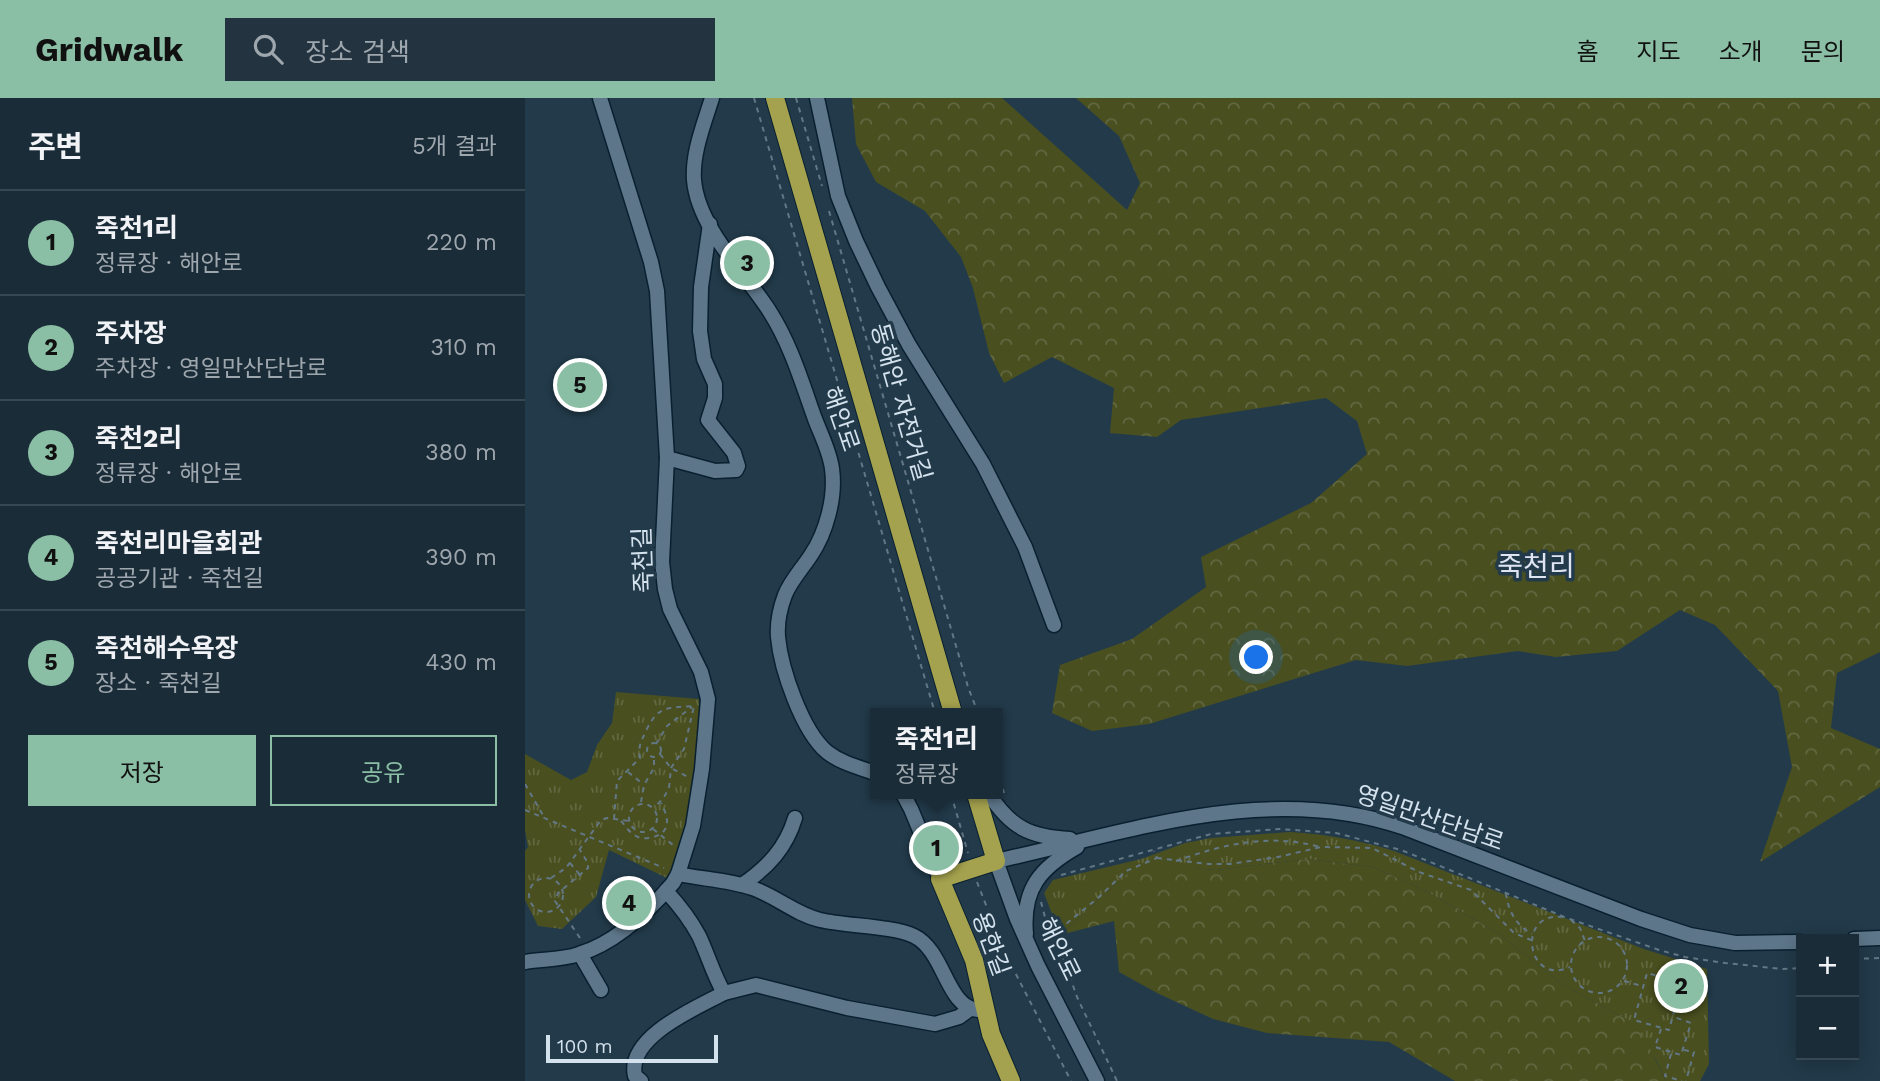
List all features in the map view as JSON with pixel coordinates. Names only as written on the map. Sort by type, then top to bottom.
[{"type":"main road","name":"해안로","points":[[775,98],[952,708]]},
{"type":"main road","name":"해안로","points":[[977,799],[996,861]]},
{"type":"main road","points":[[940,879],[996,861]]},
{"type":"main road","name":"용한길","points":[[940,879],[974,960],[978,1009],[1011,1081]]},
{"type":"street","name":"죽천길","points":[[525,962],[584,952],[629,925],[666,891],[678,874],[687,850],[700,781],[708,699],[701,671],[670,610],[665,589],[661,562],[667,458],[655,277],[600,98]]},
{"type":"street","name":"해안로","points":[[712,98],[698,145],[694,172],[699,200],[710,224],[782,333],[800,375],[833,472],[830,503],[822,535],[790,584],[779,615],[778,637],[784,665],[804,722],[817,742],[842,761],[870,771]]},
{"type":"street","points":[[817,98],[838,196],[849,226],[893,316],[983,464],[1025,547],[1054,625]]},
{"type":"street","points":[[667,458],[724,472],[731,472],[738,466],[734,453],[708,420],[716,391],[702,352],[700,320],[701,287],[710,224]]},
{"type":"street","points":[[905,799],[940,879]]},
{"type":"street","points":[[993,799],[1006,817],[1029,833],[1043,837],[1089,840]]},
{"type":"street","name":"영일만산단남로","points":[[996,861],[1192,817],[1232,811],[1280,808],[1342,811],[1405,828],[1641,919],[1690,935],[1745,943],[1796,942]]},
{"type":"street","points":[[742,885],[762,870],[786,843],[795,818]]},
{"type":"street","points":[[1027,942],[1026,904],[1052,864],[1089,840]]},
{"type":"street","name":"해안로","points":[[996,861],[1027,942],[1097,1081]]},
{"type":"street","points":[[678,874],[742,885],[769,895],[807,916],[914,936],[934,954],[960,1002],[978,1009]]},
{"type":"street","points":[[666,891],[693,926],[724,993]]},
{"type":"street","points":[[1859,939],[1880,938]]},
{"type":"street","points":[[584,952],[601,990]]},
{"type":"street","points":[[641,1081],[635,1076],[635,1061],[645,1044],[666,1026],[724,993],[756,985],[847,1008],[935,1024],[978,1009]]},
{"type":"path","points":[[754,98],[934,708]]},
{"type":"path","points":[[796,98],[824,192]]},
{"type":"path","name":"동해안 자전거길","points":[[827,205],[976,708]]},
{"type":"path","points":[[656,744],[667,726],[708,699]]},
{"type":"path","points":[[654,807],[669,788],[671,768],[684,750],[694,706]]},
{"type":"path","points":[[614,819],[617,781],[640,758],[638,743],[654,717],[660,710],[694,706]]},
{"type":"path","points":[[654,757],[650,756],[648,750],[651,744],[661,748],[660,754],[671,768],[700,781]]},
{"type":"path","points":[[654,757],[660,754]]},
{"type":"path","points":[[629,821],[633,808],[641,803],[644,785],[654,768],[654,757]]},
{"type":"path","points":[[627,771],[644,785]]},
{"type":"path","points":[[525,784],[544,818]]},
{"type":"path","points":[[1003,788],[1005,794]]},
{"type":"path","points":[[952,799],[973,868],[1009,962],[1071,1081]]},
{"type":"path","points":[[621,820],[636,836],[659,836],[665,831],[667,821],[660,802]]},
{"type":"path","points":[[641,803],[654,807]]},
{"type":"path","points":[[551,878],[570,862],[601,820],[629,821],[639,831],[648,831],[653,829],[658,820],[654,807]]},
{"type":"path","points":[[525,810],[678,874]]},
{"type":"path","points":[[653,829],[659,836],[687,850]]},
{"type":"path","points":[[1117,1081],[1077,997],[1064,960],[1050,936],[1039,898],[1039,883],[1211,834],[1280,829],[1336,833],[1392,847],[1567,918],[1685,957],[1796,968]]},
{"type":"path","points":[[1175,861],[1223,845],[1248,841],[1291,840],[1321,847]]},
{"type":"path","points":[[1050,936],[1098,898],[1126,871],[1157,858],[1230,864],[1321,847],[1372,848],[1419,872],[1460,884],[1481,898],[1514,933],[1531,940]]},
{"type":"path","points":[[580,850],[588,868],[555,896],[584,952]]},
{"type":"path","points":[[1154,850],[1157,858]]},
{"type":"path","points":[[570,862],[580,875]]},
{"type":"path","points":[[545,877],[551,878],[562,890],[559,906],[549,912],[538,910],[530,902],[529,891],[535,881],[545,877]]},
{"type":"path","points":[[1505,891],[1512,915],[1533,934]]},
{"type":"path","points":[[1571,966],[1556,970],[1547,968],[1534,956],[1531,940],[1533,934],[1541,922],[1549,918],[1567,918],[1580,928],[1585,942]]},
{"type":"path","points":[[1596,937],[1605,938],[1621,947],[1627,963],[1623,980],[1608,992],[1589,992],[1575,979],[1571,966],[1575,951],[1585,942],[1596,937]]},
{"type":"path","points":[[1859,959],[1880,958]]},
{"type":"path","points":[[1665,978],[1647,973],[1634,1020],[1669,1030],[1677,1001]]},
{"type":"path","points":[[1623,980],[1643,986]]},
{"type":"path","points":[[1661,1028],[1655,1047],[1681,1055],[1691,1023],[1673,1017]]},
{"type":"path","points":[[1671,1052],[1665,1076],[1684,1081],[1694,1052],[1683,1049]]},
{"type":"green space","points":[[852,98],[1002,98],[1127,210],[1140,183],[1119,136],[1076,98],[1880,98],[1880,652],[1837,673],[1831,728],[1880,749],[1880,787],[1760,862],[1792,767],[1778,691],[1715,625],[1680,610],[1617,651],[1556,657],[1518,651],[1407,666],[1356,660],[1149,724],[1092,731],[1052,713],[1060,665],[1132,639],[1206,587],[1201,557],[1311,503],[1367,454],[1357,421],[1326,398],[1181,420],[1157,437],[1110,433],[1114,388],[1052,357],[1004,383],[989,353],[973,288],[961,257],[925,211],[876,182],[856,144]]},
{"type":"green space","points":[[616,692],[699,699],[699,745],[689,824],[671,880],[609,850],[596,897],[562,929],[538,926],[525,900],[525,851],[528,847],[525,830],[525,754],[571,780],[587,772],[597,745],[612,723]]},
{"type":"green space","points":[[1290,832],[1342,838],[1394,851],[1644,949],[1707,969],[1709,1064],[1700,1081],[1666,1081],[1656,1060],[1628,1020],[1562,984],[1499,934],[1428,892],[1373,867],[1308,859],[1216,870],[1191,868],[1118,882],[1060,935],[1044,893],[1053,880],[1141,859],[1185,843],[1211,838]]},
{"type":"green space","points":[[1308,859],[1373,867],[1428,892],[1499,934],[1562,984],[1628,1020],[1644,1037],[1666,1081],[1455,1081],[1389,1042],[1267,1033],[1213,1019],[1157,993],[1119,972],[1114,921],[1060,935],[1118,882],[1138,870],[1158,865],[1216,870]]},
{"type":"place","name":"죽천2리","points":[[747,263]]},
{"type":"place","name":"죽천해수욕장","points":[[580,385]]},
{"type":"place","name":"죽천1리","points":[[936,848]]},
{"type":"place","name":"죽천리마을회관","points":[[629,903]]},
{"type":"place","name":"주차장","points":[[1681,986]]},
{"type":"district","name":"죽천리","points":[[1536,566]]}]
